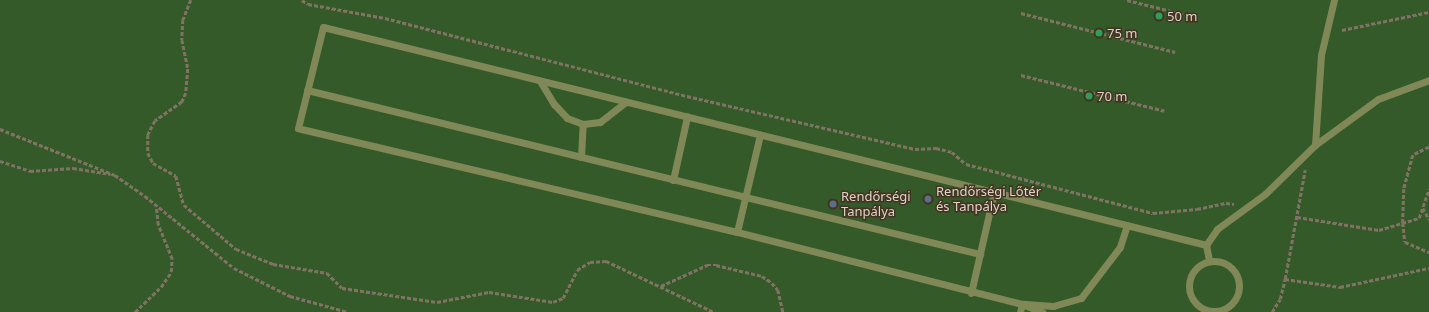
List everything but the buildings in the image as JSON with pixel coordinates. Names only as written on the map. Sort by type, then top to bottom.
[{"type":"lane","points":[[1315,145],[1320,55],[1334,0]]},
{"type":"lane","points":[[1127,225],[1120,247],[1081,298],[1053,306],[1022,304],[971,293],[737,232],[298,128],[323,27],[994,192],[1127,225],[1206,245]]},
{"type":"lane","points":[[1209,261],[1206,245],[1217,229],[1265,194],[1315,145],[1378,99],[1429,80]]},
{"type":"lane","points":[[540,81],[554,104],[567,118],[583,124],[600,122],[626,102]]},
{"type":"lane","points":[[307,90],[980,254]]},
{"type":"lane","points":[[673,180],[687,117]]},
{"type":"lane","points":[[581,157],[583,124]]},
{"type":"lane","points":[[737,232],[760,135]]},
{"type":"lane","points":[[971,293],[994,192]]},
{"type":"lane","points":[[1209,261],[1221,262],[1231,267],[1238,276],[1239,288],[1236,299],[1229,307],[1222,311],[1207,311],[1196,306],[1190,296],[1188,285],[1191,274],[1199,266],[1209,261]]},
{"type":"lane","points":[[1020,312],[1022,304]]},
{"type":"lane","points":[[1022,304],[1042,312]]},
{"type":"path","points":[[191,0],[183,20],[182,40],[188,69],[186,93],[182,102],[155,121],[148,135],[148,153],[153,163],[176,176],[184,205],[236,249],[273,264],[327,273],[342,288],[437,302],[488,292],[553,302],[563,298],[577,270],[590,262],[606,261],[714,312]]},
{"type":"path","points":[[302,0],[308,4],[385,18],[687,96],[915,149],[942,149],[952,152],[966,164],[1153,213],[1197,209],[1226,203],[1247,206]]},
{"type":"path","points":[[1127,0],[1187,15]]},
{"type":"path","points":[[1342,30],[1429,12]]},
{"type":"path","points":[[1021,13],[1175,52]]},
{"type":"path","points":[[1022,75],[1165,111]]},
{"type":"path","points":[[0,129],[115,175],[156,205],[234,268],[290,296],[348,312]]},
{"type":"path","points":[[1429,147],[1413,155],[1404,189],[1403,223],[1405,242],[1429,252]]},
{"type":"path","points":[[1272,312],[1280,299],[1285,279],[1307,154]]},
{"type":"path","points":[[1,162],[30,171],[73,168],[115,175]]},
{"type":"path","points":[[1297,217],[1379,230],[1419,218],[1429,189]]},
{"type":"path","points":[[135,312],[161,287],[171,272],[172,259],[158,225],[156,205]]},
{"type":"path","points":[[1422,208],[1429,219]]},
{"type":"path","points":[[661,286],[707,266],[716,265],[762,276],[772,283],[778,290],[783,312]]},
{"type":"path","points":[[1285,279],[1340,287],[1429,268]]},
{"type":"green space","name":"Rendőrségi Lőtér és Tanpálya","points":[[0,0],[1429,0],[1429,312],[0,312]]},
{"type":"place","name":"50 m","points":[[1159,16]]},
{"type":"place","name":"75 m","points":[[1099,33]]},
{"type":"place","name":"70 m","points":[[1089,96]]},
{"type":"place","name":"Rendőrségi Lőtér és Tanpálya","points":[[928,199]]},
{"type":"place","name":"Rendőrségi Tanpálya","points":[[833,204]]}]
